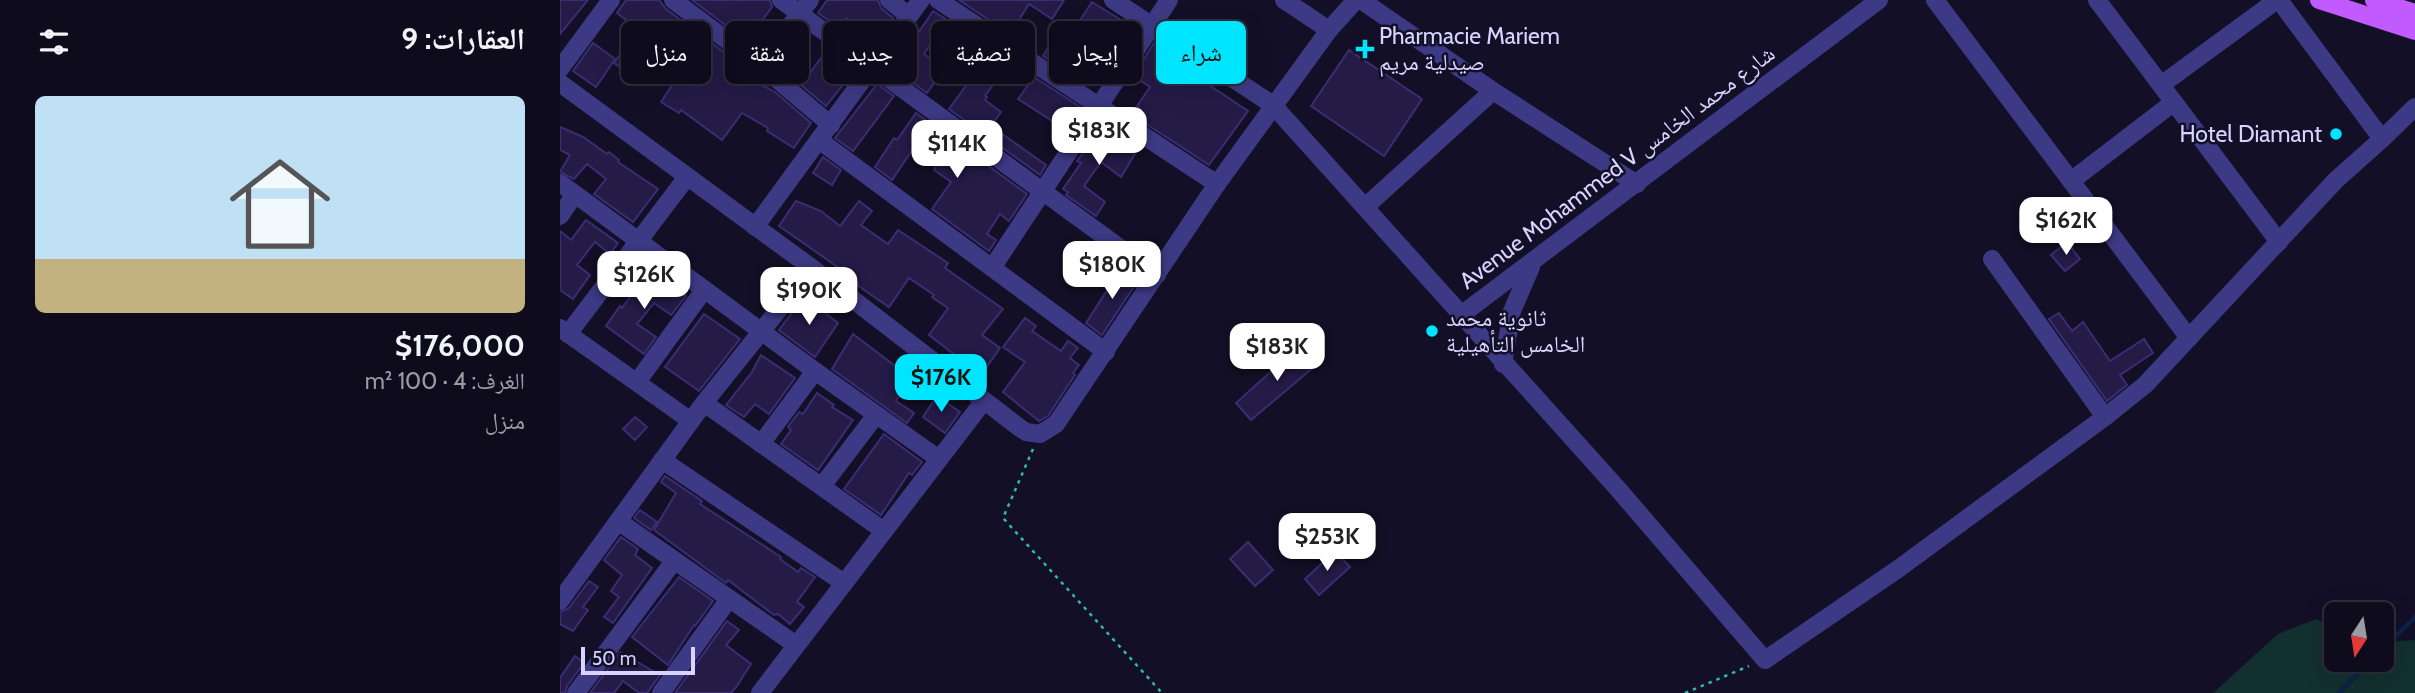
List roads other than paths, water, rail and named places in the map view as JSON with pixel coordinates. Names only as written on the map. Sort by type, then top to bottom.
[{"type":"main road","points":[[2319,0],[2415,31]]},
{"type":"main road","points":[[2374,0],[2415,13]]},
{"type":"street","points":[[560,69],[611,0]]},
{"type":"street","points":[[673,0],[725,39]]},
{"type":"street","points":[[781,0],[805,7],[823,23]]},
{"type":"street","points":[[889,0],[909,16]]},
{"type":"street","points":[[906,21],[921,0]]},
{"type":"street","points":[[938,0],[1217,184]]},
{"type":"street","name":"Avenue Mohammed V شارع محمد الخامس","points":[[1113,0],[1273,105],[1461,315],[1879,0]]},
{"type":"street","points":[[992,268],[1169,0]]},
{"type":"street","points":[[1284,0],[1329,30]]},
{"type":"street","points":[[563,92],[688,177],[812,268],[983,402],[1026,432],[1040,434],[1056,424],[1273,105],[1329,30],[1358,0],[1637,184]]},
{"type":"street","points":[[1935,0],[2189,338]]},
{"type":"street","points":[[2097,0],[2278,242]]},
{"type":"street","points":[[2161,85],[2278,0],[2382,139]]},
{"type":"street","points":[[794,21],[805,7]]},
{"type":"street","points":[[782,84],[831,125]]},
{"type":"street","points":[[755,227],[861,84]]},
{"type":"street","points":[[895,84],[1157,275]]},
{"type":"street","points":[[1365,207],[1493,91]]},
{"type":"street","points":[[2071,181],[2174,102]]},
{"type":"street","points":[[1461,315],[1618,489],[1765,660],[1898,569],[2145,385],[2336,180],[2415,107]]},
{"type":"street","points":[[819,140],[1106,352]]},
{"type":"street","points":[[688,177],[564,331],[691,421]]},
{"type":"street","points":[[560,183],[761,332],[939,459]]},
{"type":"street","points":[[560,216],[575,194]]},
{"type":"street","points":[[1992,259],[2105,417]]},
{"type":"street","points":[[1503,363],[1512,311],[1533,262]]},
{"type":"street","points":[[560,601],[704,403],[812,268]]},
{"type":"street","points":[[637,382],[704,290]]},
{"type":"street","points":[[761,444],[815,371]]},
{"type":"street","points":[[760,693],[983,402]]},
{"type":"street","points":[[704,403],[884,531]]},
{"type":"street","points":[[822,486],[876,415]]},
{"type":"street","points":[[663,460],[844,583]]},
{"type":"street","points":[[618,522],[796,645]]},
{"type":"street","points":[[576,693],[674,561]]},
{"type":"street","points":[[661,693],[729,599]]},
{"type":"waterway","points":[[2394,638],[2415,617]]},
{"type":"waterway","points":[[2339,693],[2360,672]]},
{"type":"place","name":"Pharmacie Mariem صيدلية مريم","points":[[1365,49]]},
{"type":"place","name":"Hotel Diamant","points":[[2336,134]]},
{"type":"place","name":"ثانوية محمد الخامس التأهيلية","points":[[1432,331]]}]
